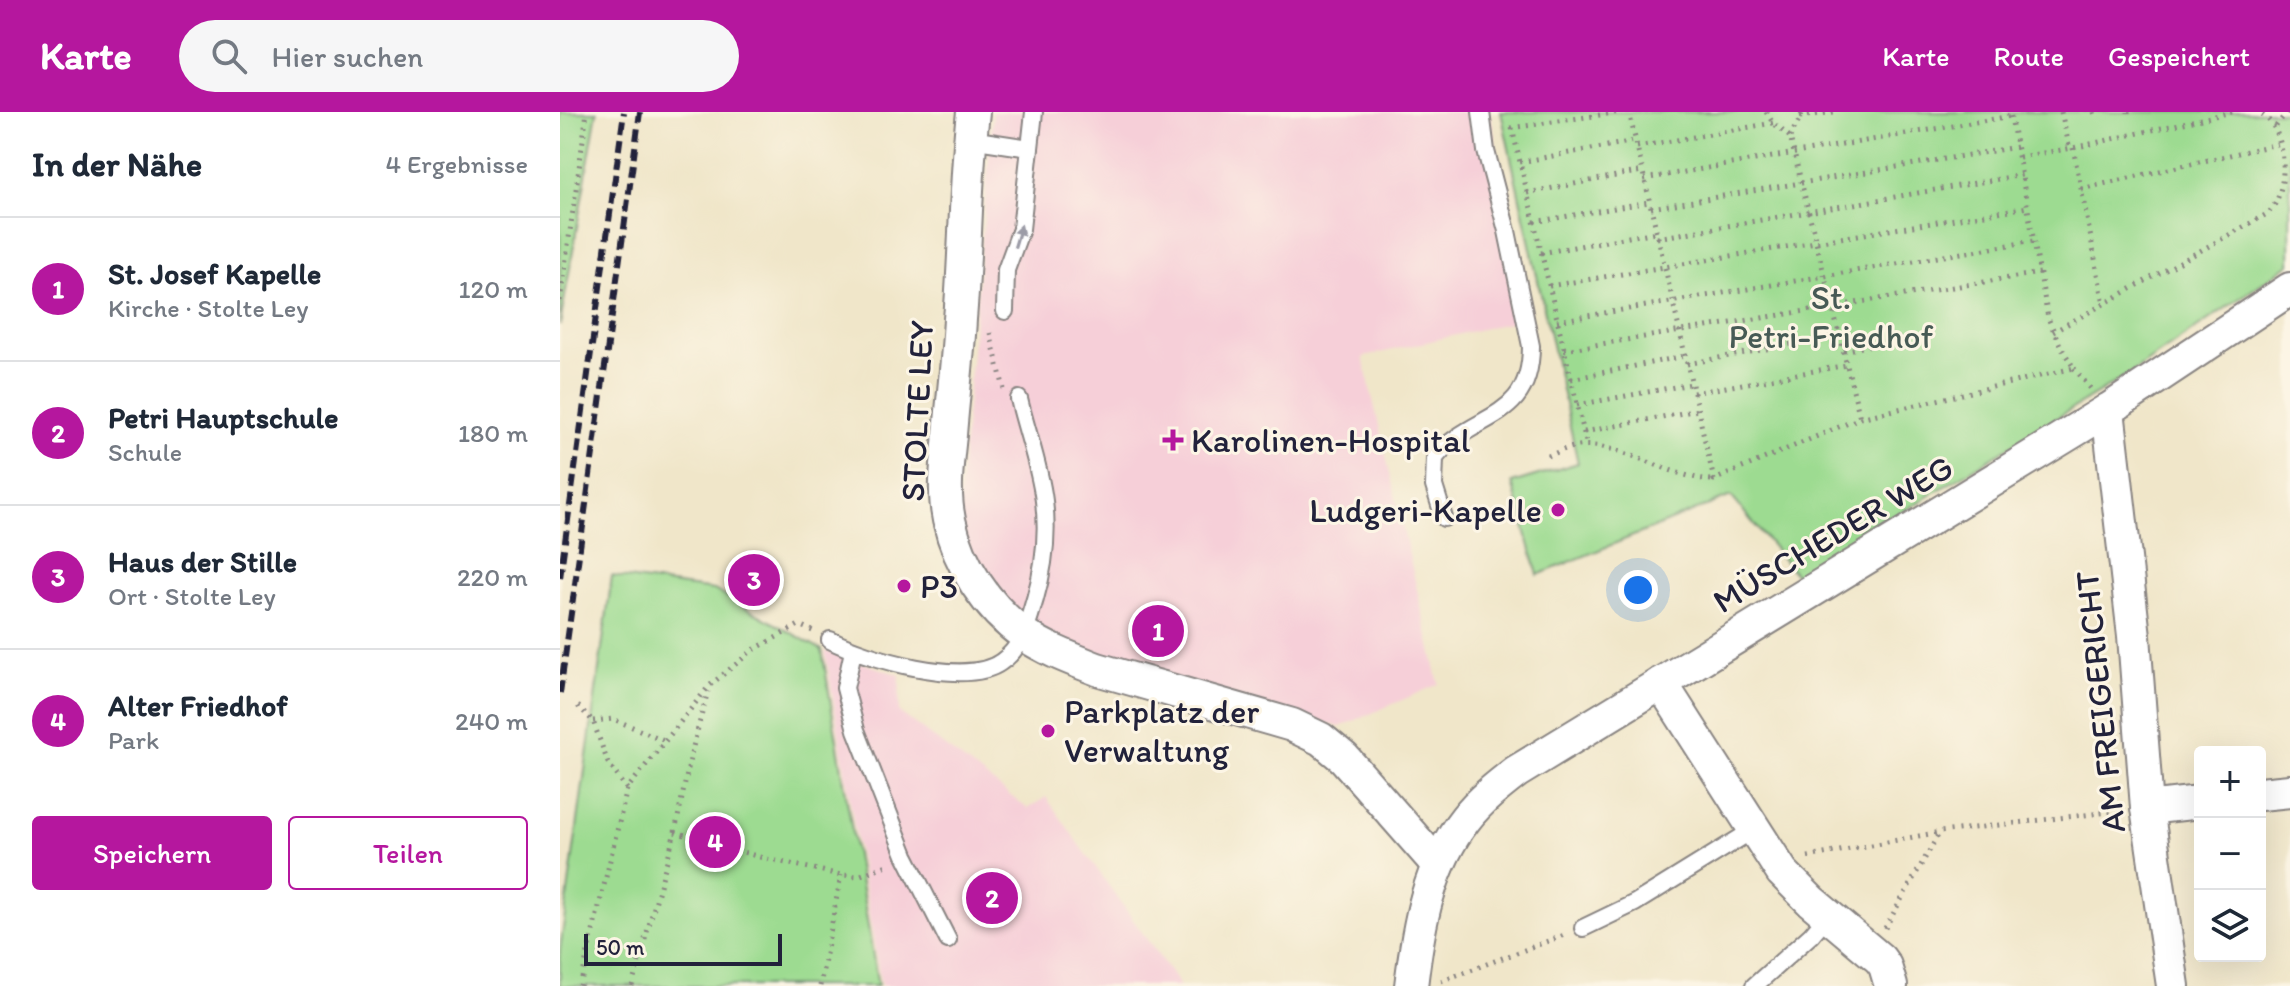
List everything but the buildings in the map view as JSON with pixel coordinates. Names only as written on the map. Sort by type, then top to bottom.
[{"type":"street","name":"STOLTE LEY","points":[[972,126],[946,475],[947,504],[954,538],[975,582],[992,605],[1042,645],[1097,669],[1292,725],[1321,739],[1344,758],[1438,865]]},
{"type":"street","name":"MÜSCHEDER WEG","points":[[1426,983],[1420,925],[1438,865],[1466,818],[1499,785],[1535,759],[2108,410],[2290,289]]},
{"type":"street","name":"AM FREIGERICHT","points":[[2108,410],[2134,636],[2147,808],[2173,986]]},
{"type":"street","points":[[1661,683],[1775,863],[1793,884],[1872,951],[1885,966],[1891,986]]},
{"type":"street","points":[[2266,793],[2290,791]]},
{"type":"street","points":[[2147,808],[2194,803]]},
{"type":"lane","points":[[1005,311],[1006,270],[1021,229],[1034,112]]},
{"type":"lane","points":[[1444,518],[1434,486],[1435,458],[1453,441],[1515,400],[1528,377],[1531,362],[1531,346],[1481,112]]},
{"type":"lane","points":[[972,126],[1030,148]]},
{"type":"lane","points":[[830,640],[853,651],[961,674],[1001,663],[1025,634],[1043,562],[1045,522],[1041,485],[1019,399]]},
{"type":"lane","points":[[853,651],[845,688],[856,730],[905,855],[948,940]]},
{"type":"lane","points":[[1583,928],[1635,903],[1753,830]]},
{"type":"lane","points":[[1754,986],[1828,915]]},
{"type":"path","points":[[560,301],[587,112]]},
{"type":"path","points":[[1483,131],[1621,112]]},
{"type":"path","points":[[1629,112],[1714,480]]},
{"type":"path","points":[[1766,112],[1773,123],[1790,137],[1795,153],[1860,418]]},
{"type":"path","points":[[1790,137],[1801,115],[1834,112]]},
{"type":"path","points":[[2061,112],[2081,189],[2104,304]]},
{"type":"path","points":[[2019,157],[2071,149],[2232,112]]},
{"type":"path","points":[[2053,332],[2274,210],[2283,198],[2288,180],[2282,143],[2276,126],[2267,116],[2257,112]]},
{"type":"path","points":[[2276,126],[2287,112]]},
{"type":"path","points":[[1527,193],[1795,153],[2011,114],[2053,332],[2074,368],[1860,418],[1714,480],[1695,480],[1599,447],[1567,448],[1548,456]]},
{"type":"path","points":[[1520,162],[1773,123]]},
{"type":"path","points":[[1512,128],[1587,446]]},
{"type":"path","points":[[2081,189],[2282,143]]},
{"type":"path","points":[[1534,222],[1802,183],[2017,147]]},
{"type":"path","points":[[1541,253],[1809,212],[2022,175]]},
{"type":"path","points":[[1549,286],[2028,207]]},
{"type":"path","points":[[1557,321],[2034,241]]},
{"type":"path","points":[[1564,350],[2040,273]]},
{"type":"path","points":[[988,321],[1007,401],[1024,419]]},
{"type":"path","points":[[1687,364],[1840,335]]},
{"type":"path","points":[[1844,351],[1908,337]]},
{"type":"path","points":[[1571,379],[1685,356]]},
{"type":"path","points":[[1693,393],[1847,365]]},
{"type":"path","points":[[1577,405],[1691,384]]},
{"type":"path","points":[[1584,432],[1698,410]]},
{"type":"path","points":[[580,986],[627,789],[709,686],[753,650],[799,625],[830,640]]},
{"type":"path","points":[[632,986],[675,832],[709,686]]},
{"type":"path","points":[[578,706],[593,721],[608,763],[627,789]]},
{"type":"path","points":[[593,721],[613,719],[666,741]]},
{"type":"path","points":[[1775,863],[1940,832],[2147,808]]},
{"type":"path","points":[[675,832],[763,858],[841,875],[858,876],[882,869],[905,855]]},
{"type":"path","points":[[1872,951],[1940,832]]},
{"type":"path","points":[[820,986],[841,875]]},
{"type":"path","points":[[1426,983],[1583,928]]},
{"type":"shaded area","name":"Karolinen-Hospital","points":[[993,112],[1490,112],[1528,318],[1363,357],[1439,684],[1340,727],[1083,655],[1033,627],[988,587],[957,523]]},
{"type":"shaded area","points":[[825,651],[900,675],[899,712],[1028,809],[1046,797],[1180,986],[881,986]]},
{"type":"green space","points":[[560,112],[597,112],[560,325]]},
{"type":"green space","name":"St. Petri-Friedhof","points":[[1501,112],[2290,112],[2290,264],[2131,373],[1797,576],[1731,496],[1538,575],[1512,483],[1578,463]]},
{"type":"green space","points":[[612,576],[714,590],[822,650],[878,986],[560,986],[560,950]]},
{"type":"railway","points":[[560,578],[624,112]]},
{"type":"railway","points":[[560,693],[640,112]]},
{"type":"place","name":"Karolinen-Hospital","points":[[1173,440]]},
{"type":"place","name":"Ludgeri-Kapelle","points":[[1558,510]]},
{"type":"place","name":"Haus der Stille","points":[[754,580]]},
{"type":"place","name":"P3","points":[[904,586]]},
{"type":"place","name":"St. Josef Kapelle","points":[[1158,631]]},
{"type":"place","name":"Parkplatz der Verwaltung","points":[[1048,731]]},
{"type":"place","name":"Alter Friedhof","points":[[715,842]]},
{"type":"place","name":"Petri Hauptschule","points":[[992,898]]}]
